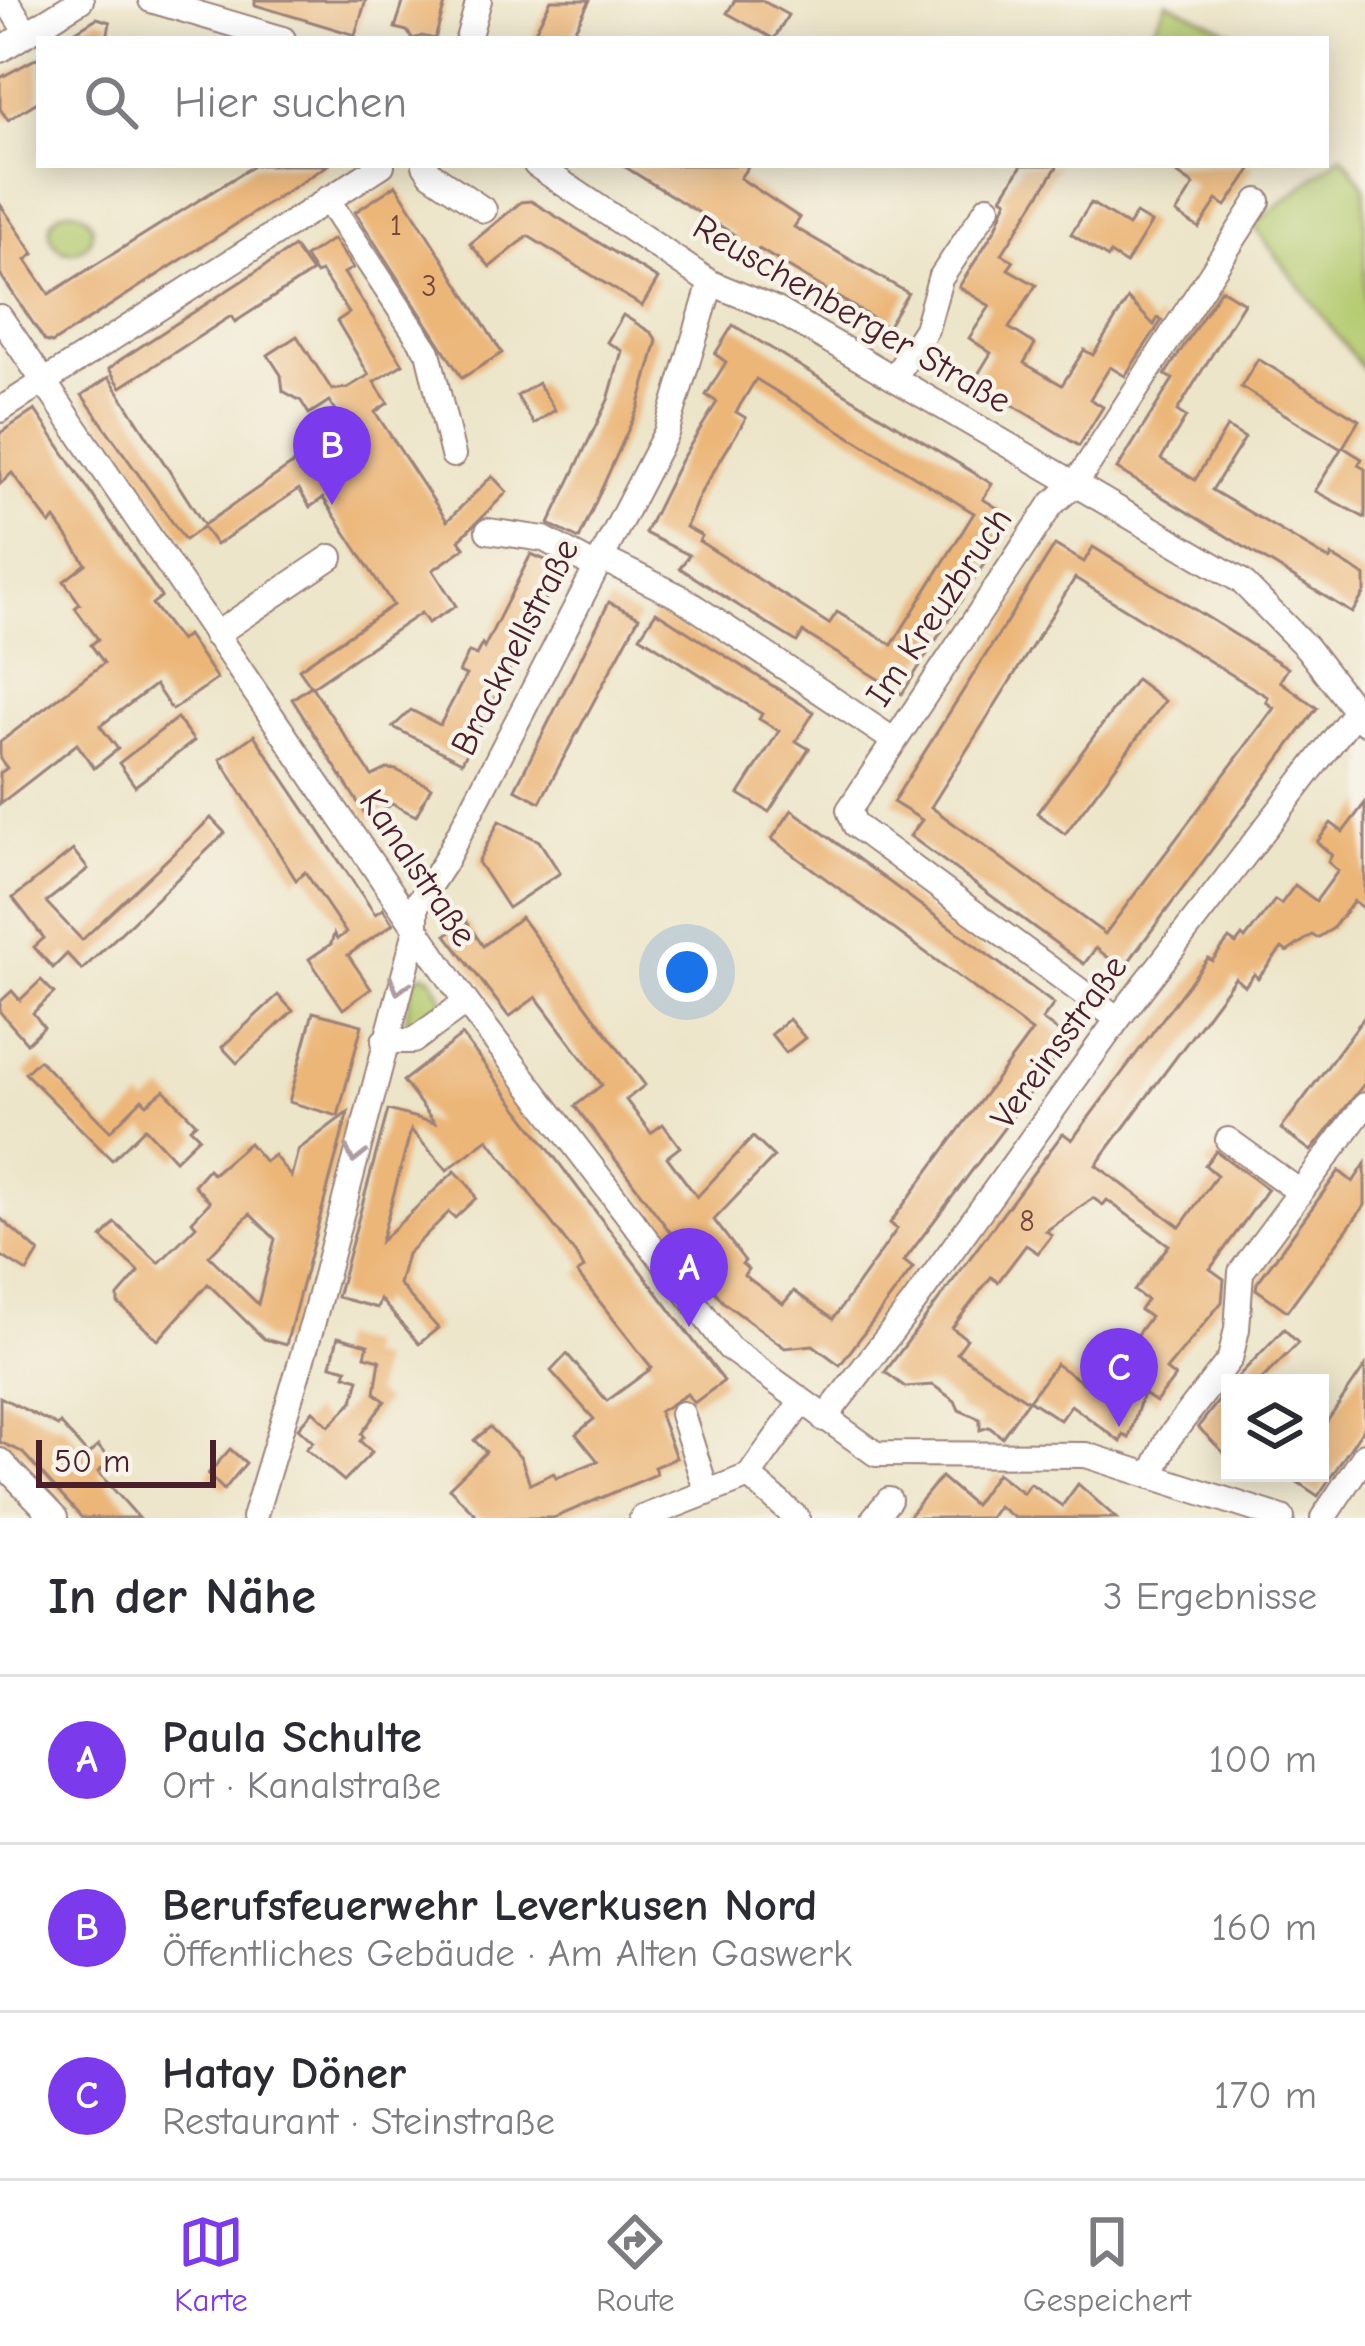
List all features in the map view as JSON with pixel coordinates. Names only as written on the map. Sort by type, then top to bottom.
[{"type":"street","points":[[6,0],[26,34]]},
{"type":"street","points":[[0,50],[81,0]]},
{"type":"street","points":[[151,0],[273,36]]},
{"type":"street","points":[[469,36],[479,0]]},
{"type":"street","points":[[0,410],[377,168]]},
{"type":"street","points":[[427,168],[484,210]]},
{"type":"street","name":"Reuschenberger Straße","points":[[540,168],[711,283],[777,310],[1241,581],[1307,649],[1361,717]]},
{"type":"street","points":[[327,199],[428,352],[453,455]]},
{"type":"street","points":[[1076,483],[1258,202]]},
{"type":"street","points":[[894,378],[926,329],[940,279],[988,207]]},
{"type":"street","name":"Bracknellstraße","points":[[254,1518],[312,1325],[416,930],[416,906],[444,863],[666,433],[711,283]]},
{"type":"street","name":"Kanalstraße","points":[[0,317],[466,1002],[717,1334],[755,1370],[876,1454],[1086,1455],[1282,1518]]},
{"type":"street","name":"Im Kreuzbruch","points":[[1076,483],[1052,505],[849,810],[855,825],[1118,1019]]},
{"type":"street","points":[[488,531],[544,539],[680,597],[893,740]]},
{"type":"street","points":[[215,635],[331,557]]},
{"type":"street","name":"Vereinsstraße","points":[[824,1419],[914,1304],[1118,1019],[1361,717]]},
{"type":"street","points":[[384,1041],[413,1041],[466,1002]]},
{"type":"street","points":[[1151,1476],[1168,1439],[1229,1359],[1238,1329],[1241,1273],[1365,1106]]},
{"type":"street","points":[[1228,1139],[1300,1192]]},
{"type":"street","points":[[642,1518],[749,1476],[801,1403]]},
{"type":"street","points":[[682,1414],[707,1493]]},
{"type":"street","points":[[1323,1518],[1365,1456]]},
{"type":"street","points":[[0,1461],[55,1518]]},
{"type":"street","points":[[749,1476],[797,1518]]},
{"type":"green space","points":[[1167,2],[1241,36],[1150,36]]},
{"type":"green space","points":[[1342,155],[1365,187],[1365,372],[1253,225]]},
{"type":"green space","points":[[71,210],[86,216],[92,231],[86,246],[71,252],[56,246],[50,231],[56,216]]},
{"type":"green space","points":[[423,974],[431,977],[445,1002],[412,1031],[404,1030],[413,979]]},
{"type":"building","points":[[255,0],[366,0],[355,35],[255,5]]},
{"type":"building","points":[[404,0],[446,0],[436,36],[411,36],[395,28]]},
{"type":"building","points":[[551,0],[590,0],[572,36],[533,36]]},
{"type":"building","points":[[735,0],[761,0],[788,15],[776,36],[769,36],[727,13]]},
{"type":"building","points":[[97,18],[110,22],[108,36],[68,36]]},
{"type":"building","points":[[36,59],[36,103],[8,120],[0,109],[0,78]]},
{"type":"building","points":[[250,168],[323,168],[52,343],[45,341],[0,274],[0,204],[34,254],[26,260],[49,294]]},
{"type":"building","points":[[627,168],[747,168],[740,178],[800,218],[794,227],[908,293],[887,327],[759,249],[750,261],[727,251],[735,235]]},
{"type":"building","points":[[1020,168],[1056,168],[1002,254],[1014,261],[1008,269],[1036,285],[1009,328],[1035,344],[1024,363],[1062,385],[1084,350],[1093,355],[1128,299],[1154,325],[1158,318],[1162,320],[1125,376],[1110,367],[1090,399],[1103,407],[1079,446],[974,381],[991,353],[969,338],[990,306],[959,287],[996,228],[1007,200],[1002,197]]},
{"type":"building","points":[[1169,168],[1252,168],[1226,206],[1217,200],[1199,228],[1176,213],[1194,185]]},
{"type":"building","points":[[396,185],[502,353],[462,378],[355,212]]},
{"type":"building","points":[[531,201],[658,279],[642,306],[528,236],[490,267],[470,244],[521,202]]},
{"type":"building","points":[[1091,203],[1128,226],[1136,214],[1151,223],[1126,264],[1071,234]]},
{"type":"building","points":[[333,239],[353,268],[344,273],[403,364],[374,382],[388,403],[375,412],[447,521],[492,476],[507,492],[459,540],[465,548],[433,570],[456,606],[428,623],[421,613],[312,687],[372,776],[396,770],[431,787],[416,816],[392,804],[369,820],[292,699],[311,686],[299,669],[393,605],[323,498],[310,507],[299,489],[216,545],[203,527],[185,540],[82,395],[109,377],[204,525],[310,452],[322,470],[358,446],[329,401],[309,414],[301,401],[283,391],[281,375],[268,355],[297,336],[332,390],[347,388],[369,375],[337,321],[349,313],[305,257]]},
{"type":"building","points":[[294,247],[312,272],[235,322],[231,316],[121,387],[109,369],[120,360]]},
{"type":"building","points":[[1221,289],[1244,303],[1177,411],[1186,417],[1161,459],[1195,480],[1227,427],[1245,438],[1212,490],[1365,576],[1365,592],[1352,613],[1117,469],[1173,379],[1165,375]]},
{"type":"building","points":[[623,315],[657,341],[638,408],[579,539],[549,524],[608,400],[622,351],[607,342]]},
{"type":"building","points":[[733,325],[992,484],[983,499],[1013,518],[902,694],[803,632],[797,642],[731,601],[680,568],[689,555],[645,533],[681,460],[717,402],[706,395],[726,362],[715,354]],"holes":[[[756,379],[974,513],[892,645],[837,612],[829,624],[699,541],[702,536],[686,527],[700,494],[746,418],[736,412]]]},
{"type":"building","points":[[1258,359],[1359,420],[1343,447],[1362,459],[1358,465],[1365,469],[1365,518],[1315,491],[1341,449],[1241,387]]},
{"type":"building","points":[[538,383],[555,410],[534,424],[517,396]]},
{"type":"building","points":[[35,410],[161,597],[152,604],[180,641],[187,635],[217,679],[172,710],[155,685],[100,726],[118,749],[94,768],[77,744],[0,804],[0,773],[7,768],[0,759],[0,742],[104,663],[91,645],[98,639],[75,608],[80,604],[64,581],[86,564],[55,519],[50,524],[12,473],[0,484],[0,433]]},
{"type":"building","points":[[1055,545],[1084,562],[1093,547],[1215,622],[1288,668],[1280,681],[1317,708],[1123,969],[1096,948],[1084,964],[910,836],[922,820],[893,802]],"holes":[[[1075,578],[1268,697],[1266,702],[1274,708],[1105,934],[931,807]]]},
{"type":"building","points":[[531,554],[562,567],[462,762],[393,727],[411,710],[440,725],[466,675],[459,672],[469,652],[476,655],[482,644],[484,648]]},
{"type":"building","points":[[609,602],[639,617],[540,802],[515,789]]},
{"type":"building","points":[[656,612],[814,712],[796,741],[809,749],[769,812],[739,794],[779,731],[759,719],[762,714],[640,636]]},
{"type":"building","points":[[1136,679],[1165,701],[1065,834],[1037,813]]},
{"type":"building","points":[[177,718],[194,741],[135,786],[119,763]]},
{"type":"building","points":[[254,735],[375,914],[383,909],[393,924],[348,955],[371,989],[343,1009],[309,959],[331,944],[334,934],[337,939],[346,933],[305,872],[296,880],[220,759]]},
{"type":"building","points":[[1365,803],[1365,909],[1354,901],[1332,929],[1317,938],[1312,935],[1287,952],[1282,948],[1258,978],[1254,974],[1245,986],[1235,978],[1096,1165],[1180,1227],[1217,1175],[1205,1165],[1216,1151],[1268,1189],[1210,1269],[1224,1279],[1222,1302],[1166,1370],[1175,1377],[1156,1402],[1143,1393],[1129,1438],[1123,1435],[1121,1442],[1071,1405],[1060,1420],[1029,1400],[1056,1364],[1095,1391],[1150,1317],[1140,1310],[1147,1300],[1134,1291],[1169,1245],[1107,1200],[1103,1205],[1093,1198],[1046,1231],[1052,1235],[1038,1253],[1026,1245],[998,1282],[991,1277],[952,1328],[967,1339],[957,1353],[1028,1401],[1002,1437],[989,1427],[980,1430],[980,1419],[959,1410],[955,1401],[933,1385],[905,1387],[885,1372],[1063,1133],[1072,1140],[1208,958],[1212,961],[1229,939],[1236,944],[1242,936],[1245,939],[1275,900],[1281,904],[1295,885],[1316,901],[1338,871],[1328,862],[1332,855],[1317,842],[1331,823],[1343,832]]},
{"type":"building","points":[[792,810],[1054,1004],[1042,1020],[1070,1040],[904,1261],[913,1268],[840,1365],[813,1345],[785,1348],[723,1302],[575,1106],[602,1085],[536,997],[509,1017],[446,935],[466,921],[483,946],[521,917],[645,1085],[626,1100],[651,1133],[663,1124],[680,1147],[667,1157],[697,1197],[753,1137],[774,1157],[714,1220],[745,1261],[744,1275],[783,1304],[794,1291],[833,1319],[897,1229],[890,1223],[1032,1031],[772,839]]},
{"type":"building","points":[[211,818],[225,833],[82,970],[67,954],[53,968],[34,947],[44,938],[13,898],[73,850],[88,869],[46,902],[82,940]]},
{"type":"building","points":[[499,821],[539,841],[560,873],[508,908],[478,862]]},
{"type":"building","points":[[41,980],[54,993],[33,1013],[44,1027],[27,1043],[0,1012],[0,1002],[12,991],[20,1000]]},
{"type":"building","points":[[278,995],[293,1011],[237,1063],[222,1047]]},
{"type":"building","points":[[313,1012],[362,1025],[338,1116],[289,1102]]},
{"type":"building","points":[[1365,1016],[1365,1083],[1311,1151],[1281,1129]]},
{"type":"building","points":[[789,1019],[805,1038],[786,1053],[771,1034]]},
{"type":"building","points":[[462,1035],[724,1381],[694,1403],[687,1394],[659,1412],[676,1458],[654,1467],[657,1474],[554,1518],[479,1518],[449,1488],[486,1452],[474,1440],[490,1427],[521,1458],[530,1484],[554,1473],[556,1478],[598,1461],[576,1434],[594,1419],[551,1371],[567,1354],[607,1401],[652,1368],[577,1273],[584,1268],[577,1256],[488,1139],[447,1170],[411,1130],[381,1241],[455,1171],[470,1187],[476,1198],[455,1218],[449,1212],[407,1254],[399,1284],[438,1328],[419,1344],[380,1299],[377,1308],[337,1297],[388,1110],[435,1123],[403,1081]]},
{"type":"building","points":[[39,1060],[110,1131],[142,1099],[147,1104],[164,1090],[196,1123],[190,1128],[199,1137],[175,1160],[145,1128],[112,1160],[25,1073]]},
{"type":"building","points":[[348,1112],[286,1345],[264,1339],[208,1284],[158,1340],[118,1303],[118,1296],[139,1272],[102,1238],[115,1223],[159,1263],[196,1226],[192,1221],[210,1202],[194,1185],[208,1169],[213,1174],[249,1143],[265,1162],[274,1155],[291,1177],[298,1150]],"holes":[[[250,1214],[275,1239],[258,1304],[209,1256]]]},
{"type":"building","points":[[1365,1164],[1365,1205],[1287,1311],[1256,1289],[1257,1283],[1339,1171],[1353,1182]]},
{"type":"building","points":[[0,1218],[39,1252],[27,1272],[0,1255]]},
{"type":"building","points":[[1284,1329],[1298,1343],[1267,1374],[1241,1374]]},
{"type":"building","points":[[338,1337],[368,1345],[365,1356],[380,1360],[375,1393],[385,1401],[361,1434],[360,1441],[372,1452],[344,1481],[306,1449],[313,1442],[298,1428],[313,1411],[329,1426],[353,1401],[359,1379],[331,1365]]},
{"type":"building","points":[[1365,1366],[1365,1426],[1329,1480],[1329,1419]]},
{"type":"building","points":[[0,1397],[60,1423],[88,1455],[98,1446],[111,1461],[98,1472],[139,1518],[82,1518],[22,1452],[0,1442]]},
{"type":"building","points":[[1221,1398],[1221,1450],[1198,1427]]},
{"type":"building","points":[[230,1449],[246,1463],[224,1490],[208,1474]]},
{"type":"building","points":[[997,1473],[1023,1493],[1030,1483],[1062,1506],[1078,1484],[1116,1518],[1015,1518],[998,1506],[990,1518],[907,1518],[941,1477],[974,1505]]},
{"type":"building","points":[[1297,1482],[1327,1482],[1318,1496]]},
{"type":"place","name":"Berufsfeuerwehr Leverkusen Nord","points":[[332,505]]},
{"type":"place","name":"Paula Schulte","points":[[689,1327]]},
{"type":"place","name":"Hatay Döner","points":[[1119,1427]]}]
